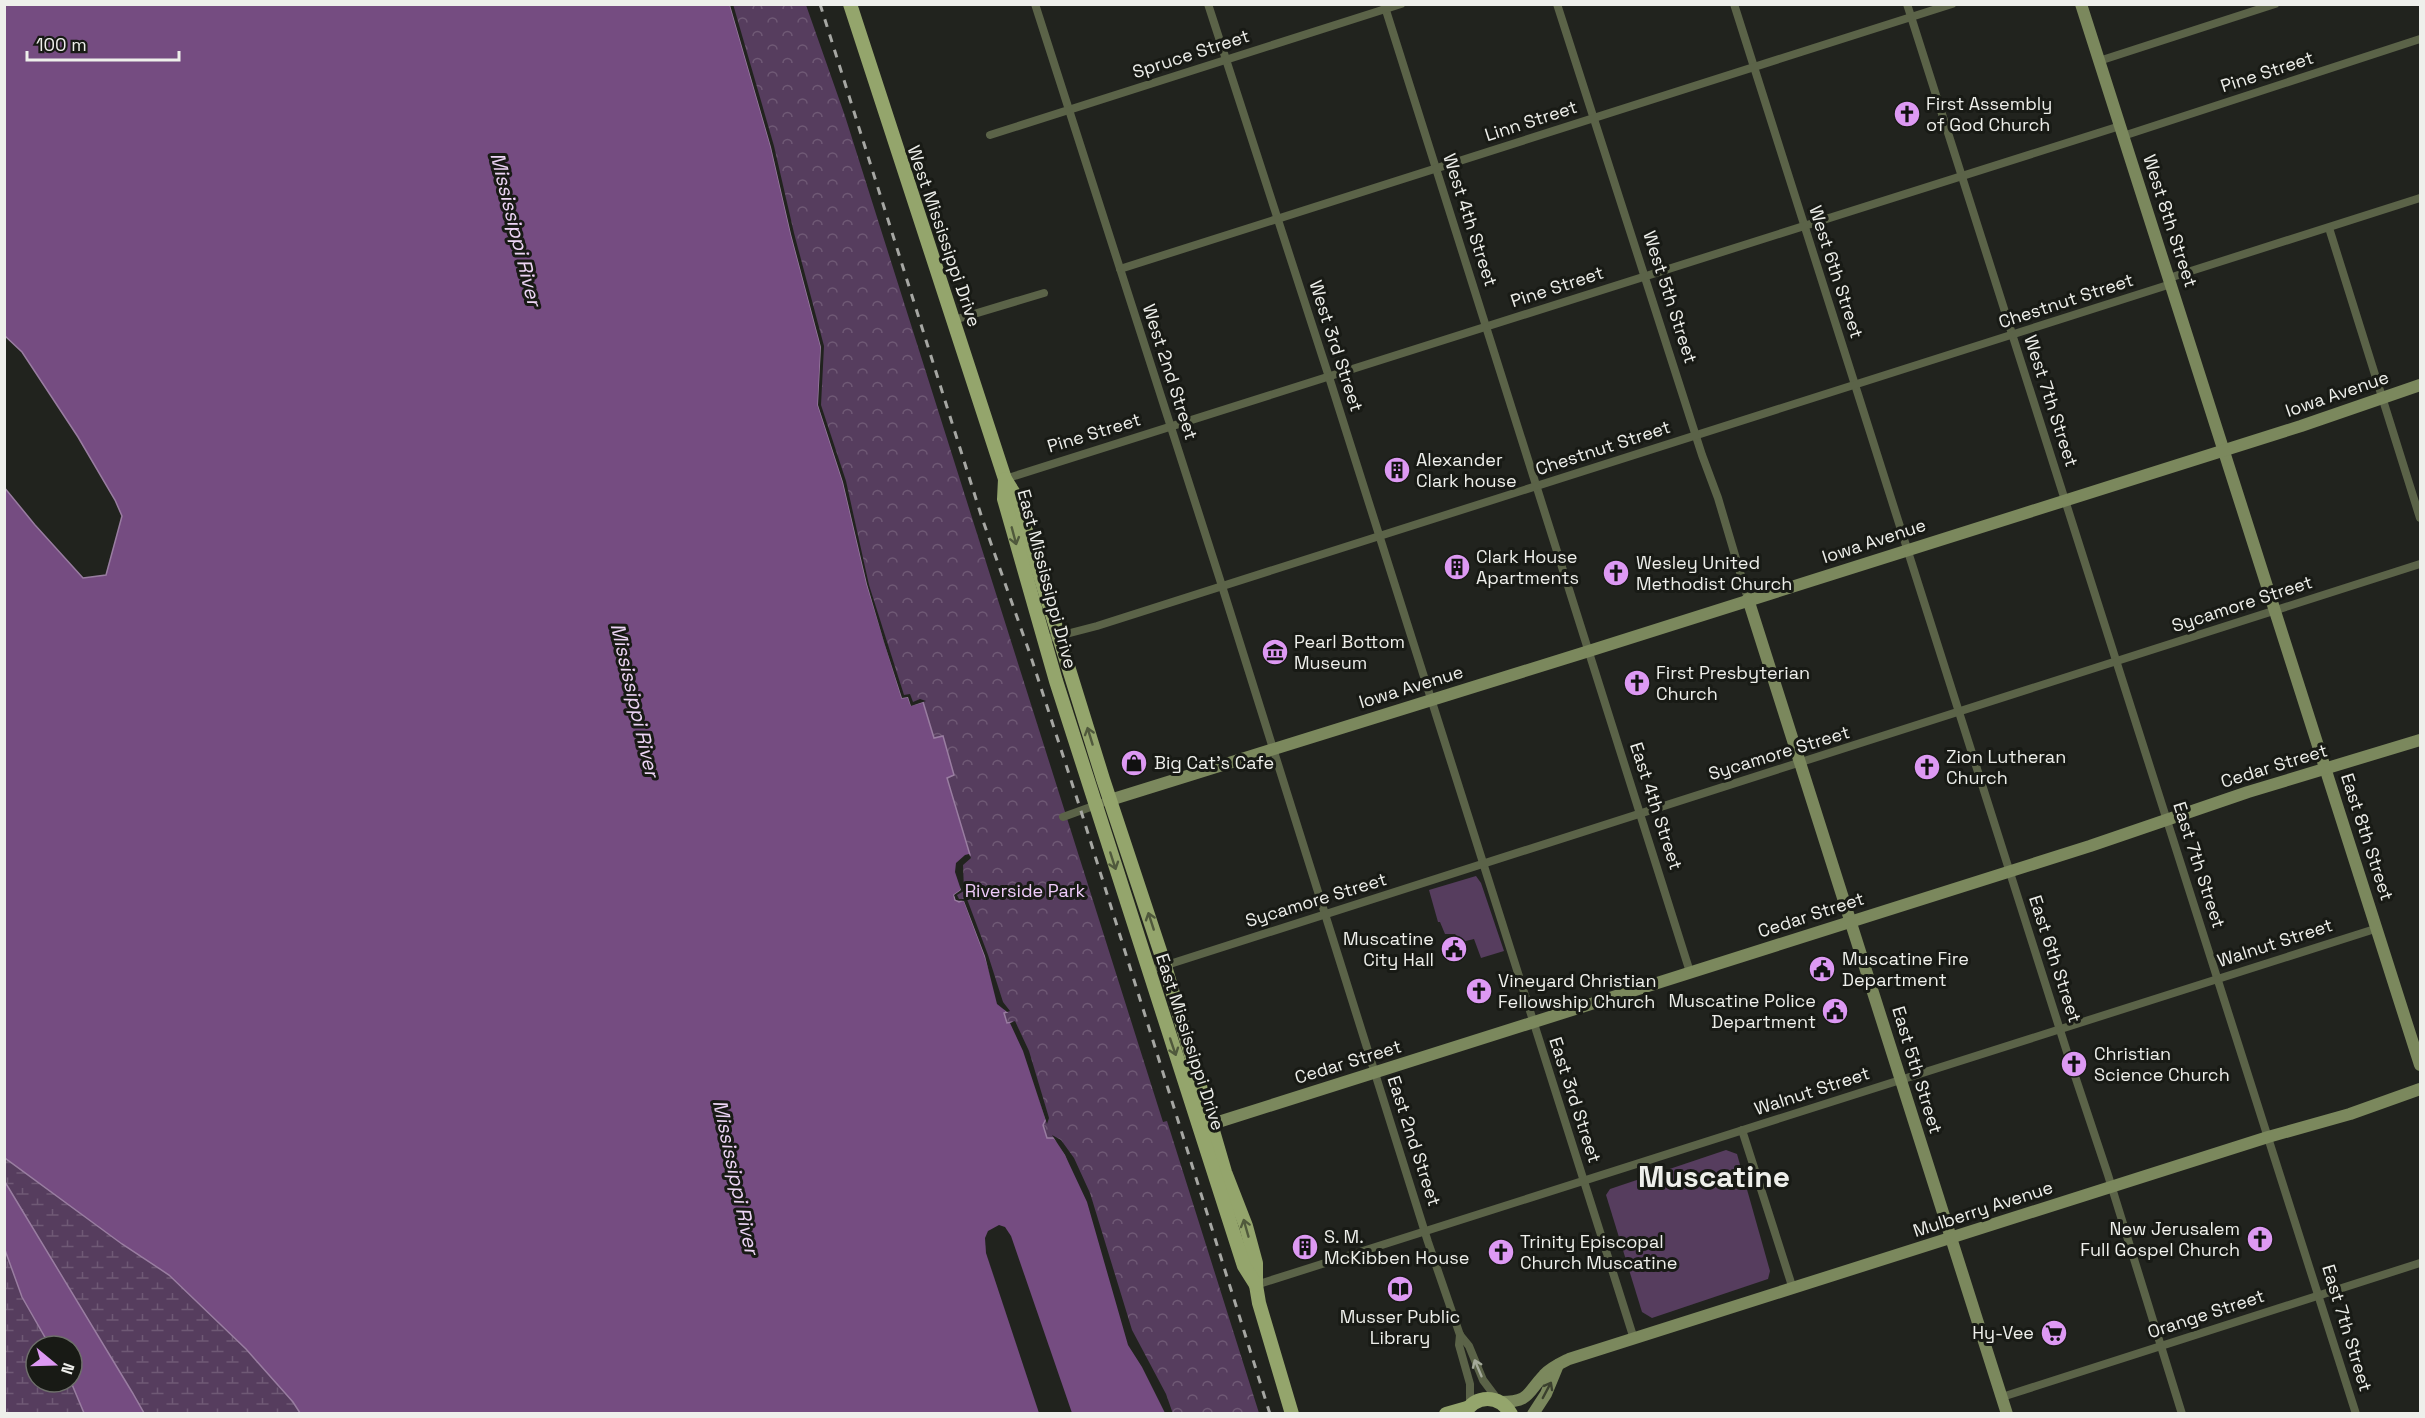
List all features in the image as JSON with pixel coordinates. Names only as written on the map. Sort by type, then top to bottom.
[{"type":"main road","name":"West Mississippi Drive","points":[[850,4],[1005,479]]},
{"type":"main road","name":"West 8th Street","points":[[2081,4],[2223,448]]},
{"type":"main road","name":"Iowa Avenue","points":[[1110,800],[1273,751],[2223,448],[2301,426],[2421,385]]},
{"type":"main road","name":"East 8th Street","points":[[2223,448],[2421,1065]]},
{"type":"main road","name":"East Mississippi Drive","points":[[1005,479],[1015,495],[1110,800],[1166,966],[1225,1172],[1246,1226],[1256,1263],[1259,1303],[1292,1413]]},
{"type":"main road","name":"East Mississippi Drive","points":[[1005,479],[1004,499],[1043,640],[1244,1266],[1256,1285]]},
{"type":"main road","name":"East 5th Street","points":[[1748,600],[2007,1413]]},
{"type":"main road","name":"Cedar Street","points":[[1212,1124],[2421,740]]},
{"type":"main road","name":"Mulberry Avenue","points":[[1503,1405],[1523,1400],[1545,1373],[1569,1359],[2268,1137],[2350,1114],[2421,1089]]},
{"type":"main road","points":[[1533,1413],[1550,1387],[1558,1365]]},
{"type":"main road","points":[[1446,1413],[1467,1409],[1483,1399],[1503,1405]]},
{"type":"street","name":"West 2nd Street","points":[[1035,4],[1273,751]]},
{"type":"street","name":"West 3rd Street","points":[[1208,4],[1431,699]]},
{"type":"street","name":"Spruce Street","points":[[990,135],[1226,61],[1385,7],[1401,4]]},
{"type":"street","name":"West 5th Street","points":[[1557,4],[1718,498],[1748,600]]},
{"type":"street","name":"West 6th Street","points":[[1734,4],[1906,549]]},
{"type":"street","name":"West 7th Street","points":[[1907,4],[2065,499]]},
{"type":"street","name":"Linn Street","points":[[1120,269],[1952,4]]},
{"type":"street","points":[[2099,61],[2275,4]]},
{"type":"street","name":"West 4th Street","points":[[1385,7],[1589,651]]},
{"type":"street","name":"Pine Street","points":[[1005,479],[1962,176],[2121,131],[2421,39]]},
{"type":"street","name":"Chestnut Street","points":[[1043,640],[1222,586],[2012,335],[2421,198]]},
{"type":"street","points":[[2329,228],[2381,398],[2421,518]]},
{"type":"street","points":[[954,320],[1044,293]]},
{"type":"street","name":"East 7th Street","points":[[2065,499],[2356,1413]]},
{"type":"street","name":"East 6th Street","points":[[1906,549],[2182,1413]]},
{"type":"street","name":"Sycamore Street","points":[[1148,971],[2421,564]]},
{"type":"street","name":"East 4th Street","points":[[1589,651],[1690,972]]},
{"type":"street","name":"East 3rd Street","points":[[1431,699],[1634,1339]]},
{"type":"street","name":"East 2nd Street","points":[[1273,751],[1460,1335],[1469,1346],[1483,1380],[1503,1405]]},
{"type":"street","name":"Iowa Avenue","points":[[1063,817],[1110,800]]},
{"type":"street","name":"Walnut Street","points":[[1256,1285],[2378,928]]},
{"type":"street","points":[[1742,1130],[1792,1289]]},
{"type":"street","name":"Orange Street","points":[[2002,1397],[2421,1263]]},
{"type":"street","name":"East 2nd Street","points":[[1460,1335],[1459,1345],[1470,1384],[1467,1409]]},
{"type":"green space","name":"Riverside Park","points":[[730,5],[806,5],[845,116],[1163,1122],[1167,1121],[1259,1413],[1170,1413],[1129,1332],[1047,1139],[1007,1024],[1004,1013],[1007,1012],[956,900],[955,808],[946,777],[954,775],[943,736],[934,738],[923,702],[911,706],[902,698],[884,642],[818,405]]},
{"type":"green space","points":[[1476,876],[1481,883],[1504,951],[1481,958],[1474,939],[1462,942],[1455,934],[1445,934],[1438,922],[1429,890]]},
{"type":"green space","points":[[4,1035],[326,1413],[144,1413],[28,1223],[22,1297],[43,1334],[24,1334],[24,1394],[76,1394],[84,1413],[5,1413]]},
{"type":"green space","points":[[1726,1150],[1737,1154],[1770,1271],[1768,1279],[1652,1318],[1642,1312],[1606,1195],[1610,1189]]},
{"type":"water","name":"Mississippi River","points":[[5,5],[730,5],[771,147],[821,347],[818,405],[843,482],[867,584],[902,698],[908,697],[911,705],[923,702],[934,738],[943,736],[954,775],[947,778],[970,855],[960,864],[961,890],[954,895],[955,900],[959,902],[964,900],[1000,1003],[1007,1012],[1004,1013],[1007,1023],[1012,1022],[1026,1052],[1046,1119],[1043,1125],[1047,1138],[1054,1138],[1058,1142],[1088,1194],[1129,1332],[1170,1413],[300,1413],[246,1349],[169,1275],[122,1244],[5,1158],[4,487],[83,578],[106,575],[122,516],[78,437],[22,352],[5,336]]},
{"type":"water","points":[[5,1182],[144,1413],[84,1413],[76,1394],[84,1394],[84,1334],[43,1334],[22,1297],[5,1250]]},
{"type":"pier","points":[[733,4],[774,146],[824,346],[821,405],[846,481],[869,585],[904,695],[910,694],[913,702],[920,699],[926,701],[911,706],[908,697],[902,698],[884,642],[867,584],[843,482],[818,405],[821,347],[771,147],[730,5]]},
{"type":"pier","points":[[969,854],[971,858],[963,865],[964,891],[957,895],[959,899],[967,899],[1003,1002],[1010,1011],[1007,1012],[997,1004],[985,956],[964,901],[956,900],[954,895],[961,890],[955,872],[956,863]]},
{"type":"pier","points":[[1015,1021],[1029,1051],[1049,1118],[1047,1124],[1023,1051],[1010,1023]]},
{"type":"pier","points":[[1052,1135],[1061,1140],[1074,1158],[1090,1193],[1132,1330],[1166,1394],[1173,1414],[1165,1413],[1128,1345],[1087,1202],[1065,1155]]},
{"type":"pier","points":[[999,1225],[1005,1227],[1011,1236],[1072,1413],[1039,1413],[986,1253],[985,1238],[988,1231]]},
{"type":"railway","points":[[820,4],[982,518],[1030,654],[1081,811],[1270,1414]]},
{"type":"place","name":"First Assembly of God Church","points":[[1907,114]]},
{"type":"place","name":"Alexander Clark house","points":[[1397,470]]},
{"type":"place","name":"Clark House Apartments","points":[[1457,567]]},
{"type":"place","name":"Wesley United Methodist Church","points":[[1616,573]]},
{"type":"place","name":"Pearl Bottom Museum","points":[[1275,652]]},
{"type":"place","name":"First Presbyterian Church","points":[[1637,683]]},
{"type":"place","name":"Big Cat's Cafe","points":[[1134,763]]},
{"type":"place","name":"Zion Lutheran Church","points":[[1927,767]]},
{"type":"place","name":"Muscatine City Hall","points":[[1454,949]]},
{"type":"place","name":"Muscatine Fire Department","points":[[1822,969]]},
{"type":"place","name":"Vineyard Christian Fellowship Church","points":[[1479,991]]},
{"type":"place","name":"Muscatine Police Department","points":[[1835,1011]]},
{"type":"place","name":"Christian Science Church","points":[[2074,1064]]},
{"type":"place","name":"New Jerusalem Full Gospel Church","points":[[2260,1239]]},
{"type":"place","name":"S. M. McKibben House","points":[[1305,1247]]},
{"type":"place","name":"Trinity Episcopal Church Muscatine","points":[[1501,1252]]},
{"type":"place","name":"Musser Public Library","points":[[1400,1289]]},
{"type":"place","name":"Hy-Vee","points":[[2054,1333]]},
{"type":"district","name":"Muscatine","points":[[1714,1177]]}]
